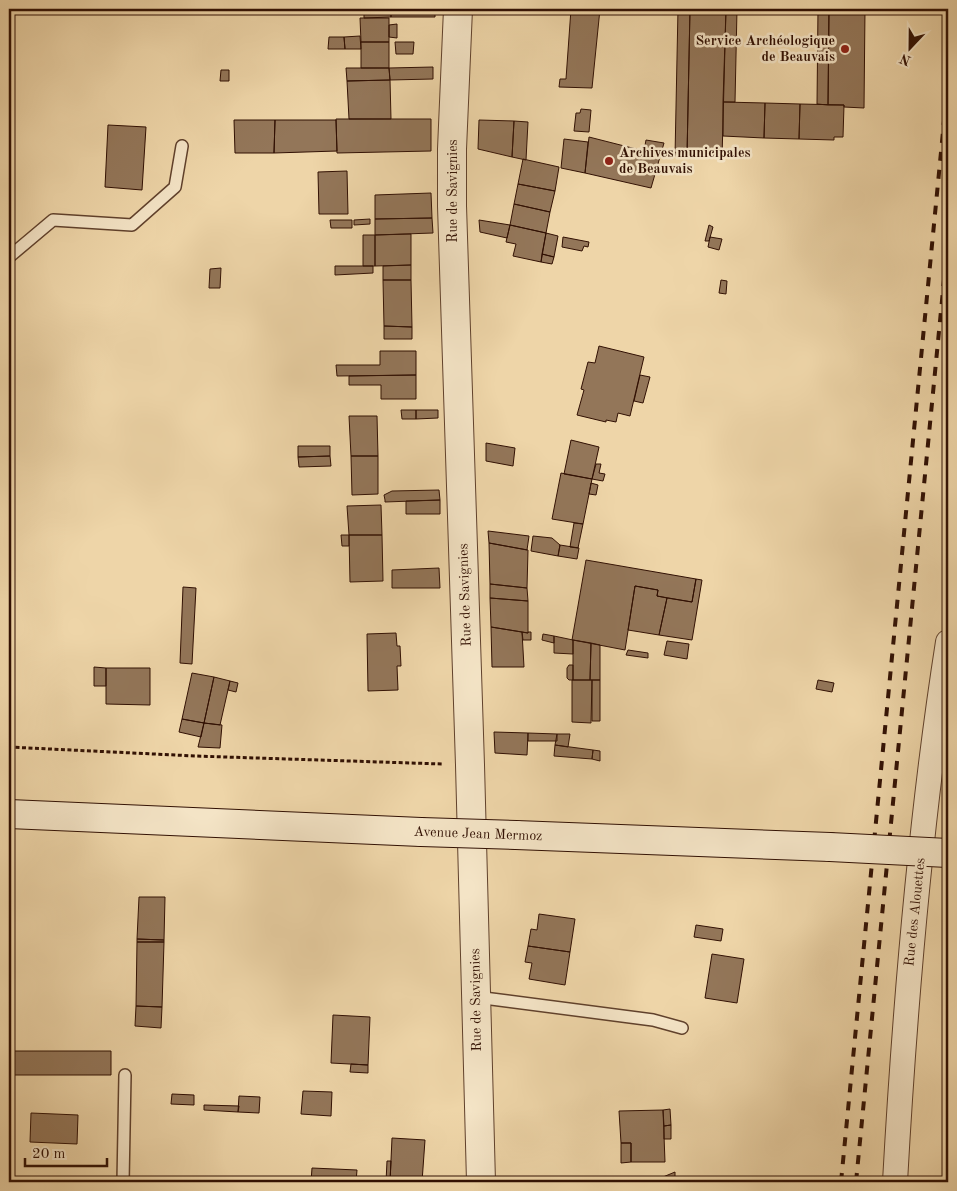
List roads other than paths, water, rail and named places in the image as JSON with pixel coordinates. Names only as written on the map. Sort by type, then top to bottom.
[{"type":"street","name":"Rue de Savignies","points":[[458,9],[452,149],[452,206],[481,1182]]},
{"type":"street","name":"Rue des Alouettes","points":[[895,1182],[912,936],[926,806],[948,642]]},
{"type":"street","name":"Avenue Jean Mermoz","points":[[9,814],[948,853]]},
{"type":"lane","points":[[9,257],[53,220],[132,226],[176,188],[182,146]]},
{"type":"lane","points":[[476,996],[653,1020],[682,1028]]},
{"type":"lane","points":[[123,1182],[125,1075]]},
{"type":"railway","points":[[841,1182],[948,80]]},
{"type":"railway","points":[[856,1182],[948,239]]},
{"type":"place","name":"Service Archéologique de Beauvais","points":[[845,49]]},
{"type":"place","name":"Archives municipales de Beauvais","points":[[609,161]]}]
